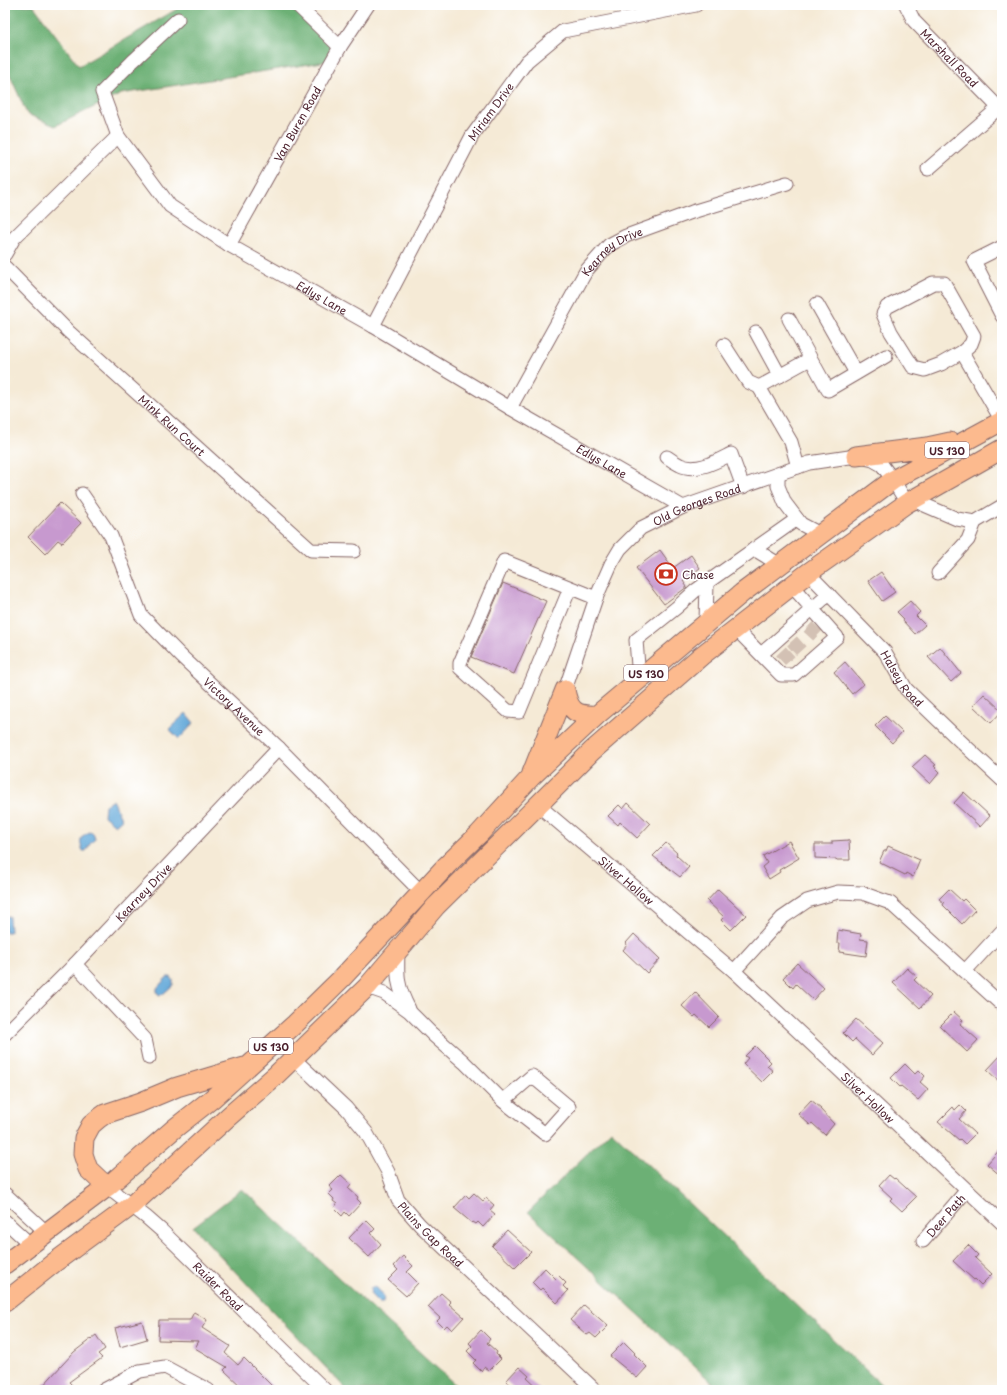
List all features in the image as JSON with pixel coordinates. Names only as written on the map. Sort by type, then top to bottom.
[{"type":"highway","name":"US 130","points":[[5,1264],[107,1187],[250,1066],[341,980],[531,777],[597,714],[742,593],[893,480],[1002,421]]},
{"type":"highway","points":[[856,456],[927,447],[971,437]]},
{"type":"highway","name":"US 130","points":[[5,1302],[55,1262],[131,1206],[275,1076],[367,987],[436,906],[592,751],[700,656],[808,573],[910,502],[1002,449]]},
{"type":"highway","points":[[565,690],[568,703],[575,712],[585,715],[597,714]]},
{"type":"highway","points":[[531,777],[565,690]]},
{"type":"highway","points":[[422,893],[436,906]]},
{"type":"highway","points":[[107,1187],[88,1169],[84,1154],[84,1138],[92,1125],[98,1119],[105,1114],[141,1102],[177,1087],[250,1066]]},
{"type":"street","points":[[297,5],[340,47]]},
{"type":"street","name":"Van Buren Road","points":[[228,245],[340,47],[368,5]]},
{"type":"street","name":"Miriam Drive","points":[[373,326],[472,136],[527,61],[563,31],[696,5]]},
{"type":"street","name":"Marshall Road","points":[[906,5],[914,21],[1000,106]]},
{"type":"street","name":"Edlys Lane","points":[[178,19],[102,92],[118,136],[170,206],[228,245],[373,326],[510,408],[683,507]]},
{"type":"street","points":[[928,169],[1000,106]]},
{"type":"street","points":[[5,254],[14,238],[118,136]]},
{"type":"street","name":"Kearney Drive","points":[[510,408],[586,271],[609,245],[641,230],[692,212],[787,183]]},
{"type":"street","points":[[1002,247],[974,261],[1002,316]]},
{"type":"street","name":"Mink Run Court","points":[[5,267],[69,332],[311,550],[354,551]]},
{"type":"street","points":[[933,283],[944,284],[974,336],[971,344],[962,352],[941,364],[925,370],[913,367],[895,338],[883,314],[887,307],[933,283]]},
{"type":"street","points":[[817,304],[856,373]]},
{"type":"street","points":[[789,319],[828,390],[886,356]]},
{"type":"street","points":[[756,332],[780,376]]},
{"type":"street","points":[[724,345],[748,382],[759,387],[791,442],[798,467]]},
{"type":"street","points":[[962,352],[1002,421]]},
{"type":"street","points":[[759,387],[810,359]]},
{"type":"street","points":[[667,457],[681,466],[692,468],[711,464],[731,454],[743,487]]},
{"type":"street","name":"Old Georges Road","points":[[565,690],[596,598],[611,564],[620,549],[641,528],[683,507],[798,467],[856,456],[878,462],[910,502]]},
{"type":"street","points":[[778,474],[778,486],[785,503],[801,524],[820,534]]},
{"type":"street","name":"Victory Avenue","points":[[82,494],[111,536],[141,615],[181,656],[279,748],[422,893]]},
{"type":"street","points":[[910,502],[957,519],[975,522]]},
{"type":"street","points":[[938,572],[968,540],[975,522],[1002,506]]},
{"type":"street","points":[[639,679],[636,640],[676,608],[694,591],[797,519]]},
{"type":"street","points":[[754,549],[780,565]]},
{"type":"street","points":[[570,588],[519,712],[508,711],[460,668],[460,663],[504,561],[596,598]]},
{"type":"street","name":"Halsey Road","points":[[808,573],[885,652],[906,688],[1002,780]]},
{"type":"street","points":[[706,623],[707,582]]},
{"type":"street","points":[[736,629],[781,675],[794,674],[802,662],[825,641],[837,637],[808,618],[792,586]]},
{"type":"street","points":[[761,654],[783,642],[808,618],[829,594]]},
{"type":"street","name":"Kearney Drive","points":[[5,1034],[75,964],[279,748]]},
{"type":"street","name":"Silver Hollow","points":[[538,805],[734,971],[1002,1223]]},
{"type":"street","points":[[734,971],[782,918],[807,901],[838,892],[862,893],[890,903],[1002,1005]]},
{"type":"street","points":[[965,971],[1002,931]]},
{"type":"street","points":[[398,952],[397,976],[400,993],[409,1011]]},
{"type":"street","points":[[75,964],[145,1039],[149,1058]]},
{"type":"street","points":[[367,987],[384,993],[409,1011],[503,1101],[545,1134],[569,1107],[532,1076],[503,1101]]},
{"type":"street","name":"Plains Gap Road","points":[[293,1058],[346,1108],[366,1132],[388,1172],[398,1200],[420,1225],[595,1390]]},
{"type":"street","name":"Raider Road","points":[[107,1187],[162,1231],[325,1390]]},
{"type":"street","name":"Deer Path","points":[[924,1241],[966,1190]]},
{"type":"street","points":[[5,1194],[46,1232]]},
{"type":"street","points":[[5,1221],[30,1244]]},
{"type":"street","points":[[104,1390],[140,1371],[165,1367],[208,1390]]},
{"type":"green space","points":[[5,5],[33,5],[79,66],[184,5],[299,5],[338,44],[329,61],[121,94],[55,126],[27,114],[5,64]]},
{"type":"green space","points":[[611,1130],[887,1390],[720,1390],[528,1212]]},
{"type":"green space","points":[[242,1189],[461,1390],[347,1390],[193,1227]]},
{"type":"water","points":[[186,713],[194,723],[179,739],[169,729]]},
{"type":"water","points":[[113,800],[122,819],[115,825],[104,816],[105,805]]},
{"type":"water","points":[[90,832],[93,833],[95,839],[86,851],[83,851],[81,845],[82,837]]},
{"type":"water","points":[[9,916],[10,932],[5,932],[5,917]]},
{"type":"water","points":[[167,977],[171,977],[173,980],[173,985],[163,994],[159,995],[157,988]]},
{"type":"water","points":[[374,1286],[384,1296],[383,1303],[379,1303],[370,1294],[371,1288]]},
{"type":"building","points":[[60,503],[81,523],[62,543],[58,540],[45,554],[28,537]]},
{"type":"building","name":"Chase","points":[[660,550],[673,568],[691,555],[700,568],[683,581],[687,587],[664,604],[636,568]]},
{"type":"building","points":[[881,572],[895,592],[882,601],[868,581]]},
{"type":"building","points":[[503,583],[546,601],[514,674],[471,657]]},
{"type":"building","points":[[910,601],[920,612],[916,616],[925,625],[915,634],[897,612]]},
{"type":"building","points":[[940,647],[961,673],[951,682],[928,657]]},
{"type":"building","points":[[845,662],[864,684],[852,694],[834,672]]},
{"type":"building","points":[[984,694],[1002,711],[991,723],[973,706]]},
{"type":"building","points":[[885,716],[902,732],[892,743],[875,726]]},
{"type":"building","points":[[925,755],[936,765],[934,766],[940,772],[930,784],[912,767]]},
{"type":"building","points":[[964,792],[990,816],[980,827],[954,803]]},
{"type":"building","points":[[628,803],[650,824],[637,838],[620,822],[618,825],[608,816],[619,805],[623,809]]},
{"type":"building","points":[[849,840],[850,860],[815,858],[815,844],[832,844],[832,841]]},
{"type":"building","points":[[789,841],[799,858],[779,870],[780,872],[769,879],[762,867],[767,863],[763,856]]},
{"type":"building","points":[[666,843],[689,867],[680,877],[653,856]]},
{"type":"building","points":[[888,846],[920,860],[913,877],[906,873],[905,875],[879,862]]},
{"type":"building","points":[[718,889],[746,915],[731,930],[721,920],[724,917],[707,901]]},
{"type":"building","points":[[949,889],[962,901],[964,899],[975,910],[962,924],[939,899]]},
{"type":"building","points":[[838,930],[861,934],[860,939],[868,940],[866,956],[839,952],[840,943],[837,943]]},
{"type":"building","points":[[634,934],[660,959],[647,973],[623,950],[627,945],[626,943]]},
{"type":"building","points":[[797,963],[824,988],[813,1000],[796,984],[793,988],[783,978]]},
{"type":"building","points":[[907,968],[917,977],[914,980],[931,996],[920,1008],[893,983]]},
{"type":"building","points":[[695,992],[719,1017],[709,1027],[696,1015],[694,1017],[682,1006]]},
{"type":"building","points":[[954,1012],[963,1020],[960,1024],[978,1040],[967,1052],[940,1026]]},
{"type":"building","points":[[856,1019],[883,1043],[872,1055],[855,1039],[852,1042],[843,1033]]},
{"type":"building","points":[[755,1046],[771,1062],[767,1066],[773,1071],[762,1082],[743,1064],[748,1058],[745,1056]]},
{"type":"building","points":[[1002,1054],[1002,1084],[987,1070]]},
{"type":"building","points":[[905,1064],[915,1074],[919,1070],[925,1076],[920,1082],[928,1089],[918,1100],[901,1086],[900,1087],[891,1078]]},
{"type":"building","points":[[811,1100],[821,1108],[820,1109],[834,1124],[825,1135],[812,1123],[810,1125],[798,1114]]},
{"type":"building","points":[[960,1105],[966,1111],[959,1119],[975,1134],[965,1144],[938,1122],[953,1107],[955,1110]]},
{"type":"building","points":[[1002,1147],[1002,1177],[987,1164]]},
{"type":"building","points":[[341,1175],[351,1184],[348,1188],[358,1197],[357,1199],[361,1203],[349,1216],[345,1212],[342,1216],[334,1208],[337,1204],[333,1201],[334,1199],[329,1194],[333,1190],[329,1187]]},
{"type":"building","points":[[889,1175],[894,1179],[895,1178],[916,1197],[902,1211],[890,1200],[892,1198],[879,1186]]},
{"type":"building","points":[[474,1193],[483,1201],[486,1198],[494,1205],[490,1210],[495,1214],[483,1227],[478,1222],[476,1224],[473,1222],[472,1223],[454,1208],[466,1195],[469,1198]]},
{"type":"building","points":[[366,1220],[375,1229],[371,1233],[381,1244],[369,1257],[349,1238]]},
{"type":"building","points":[[507,1230],[531,1252],[515,1268],[492,1246]]},
{"type":"building","points":[[968,1245],[978,1255],[975,1258],[992,1274],[981,1285],[953,1261]]},
{"type":"building","points":[[403,1256],[413,1266],[407,1272],[418,1283],[406,1296],[388,1280],[398,1270],[394,1266]]},
{"type":"building","points":[[545,1268],[556,1279],[559,1276],[566,1283],[563,1286],[568,1291],[557,1303],[542,1288],[540,1290],[532,1282]]},
{"type":"building","points":[[441,1293],[451,1302],[449,1304],[464,1317],[452,1330],[447,1325],[444,1328],[437,1321],[440,1318],[428,1307]]},
{"type":"building","points":[[584,1305],[608,1326],[596,1338],[590,1333],[587,1335],[570,1320]]},
{"type":"building","points":[[194,1312],[207,1320],[202,1328],[230,1346],[225,1353],[238,1365],[244,1358],[276,1390],[245,1390],[224,1370],[227,1367],[195,1348],[199,1341],[158,1340],[159,1320],[190,1320]]},
{"type":"building","points":[[142,1321],[147,1339],[120,1347],[115,1328]]},
{"type":"building","points":[[481,1330],[490,1339],[487,1343],[497,1352],[496,1354],[501,1359],[489,1371],[484,1367],[481,1371],[473,1363],[476,1360],[467,1351],[472,1346],[469,1343]]},
{"type":"building","points":[[96,1335],[105,1349],[98,1354],[102,1358],[69,1382],[72,1385],[67,1390],[39,1390],[74,1352]]},
{"type":"building","points":[[624,1342],[647,1367],[637,1378],[610,1356]]},
{"type":"building","points":[[519,1367],[529,1376],[527,1378],[540,1390],[516,1390],[506,1381]]},
{"type":"tunnel","points":[[808,627],[820,638]]},
{"type":"tunnel","points":[[792,641],[804,654]]},
{"type":"tunnel","points":[[781,651],[792,663]]},
{"type":"place","name":"Chase","points":[[666,574]]}]
